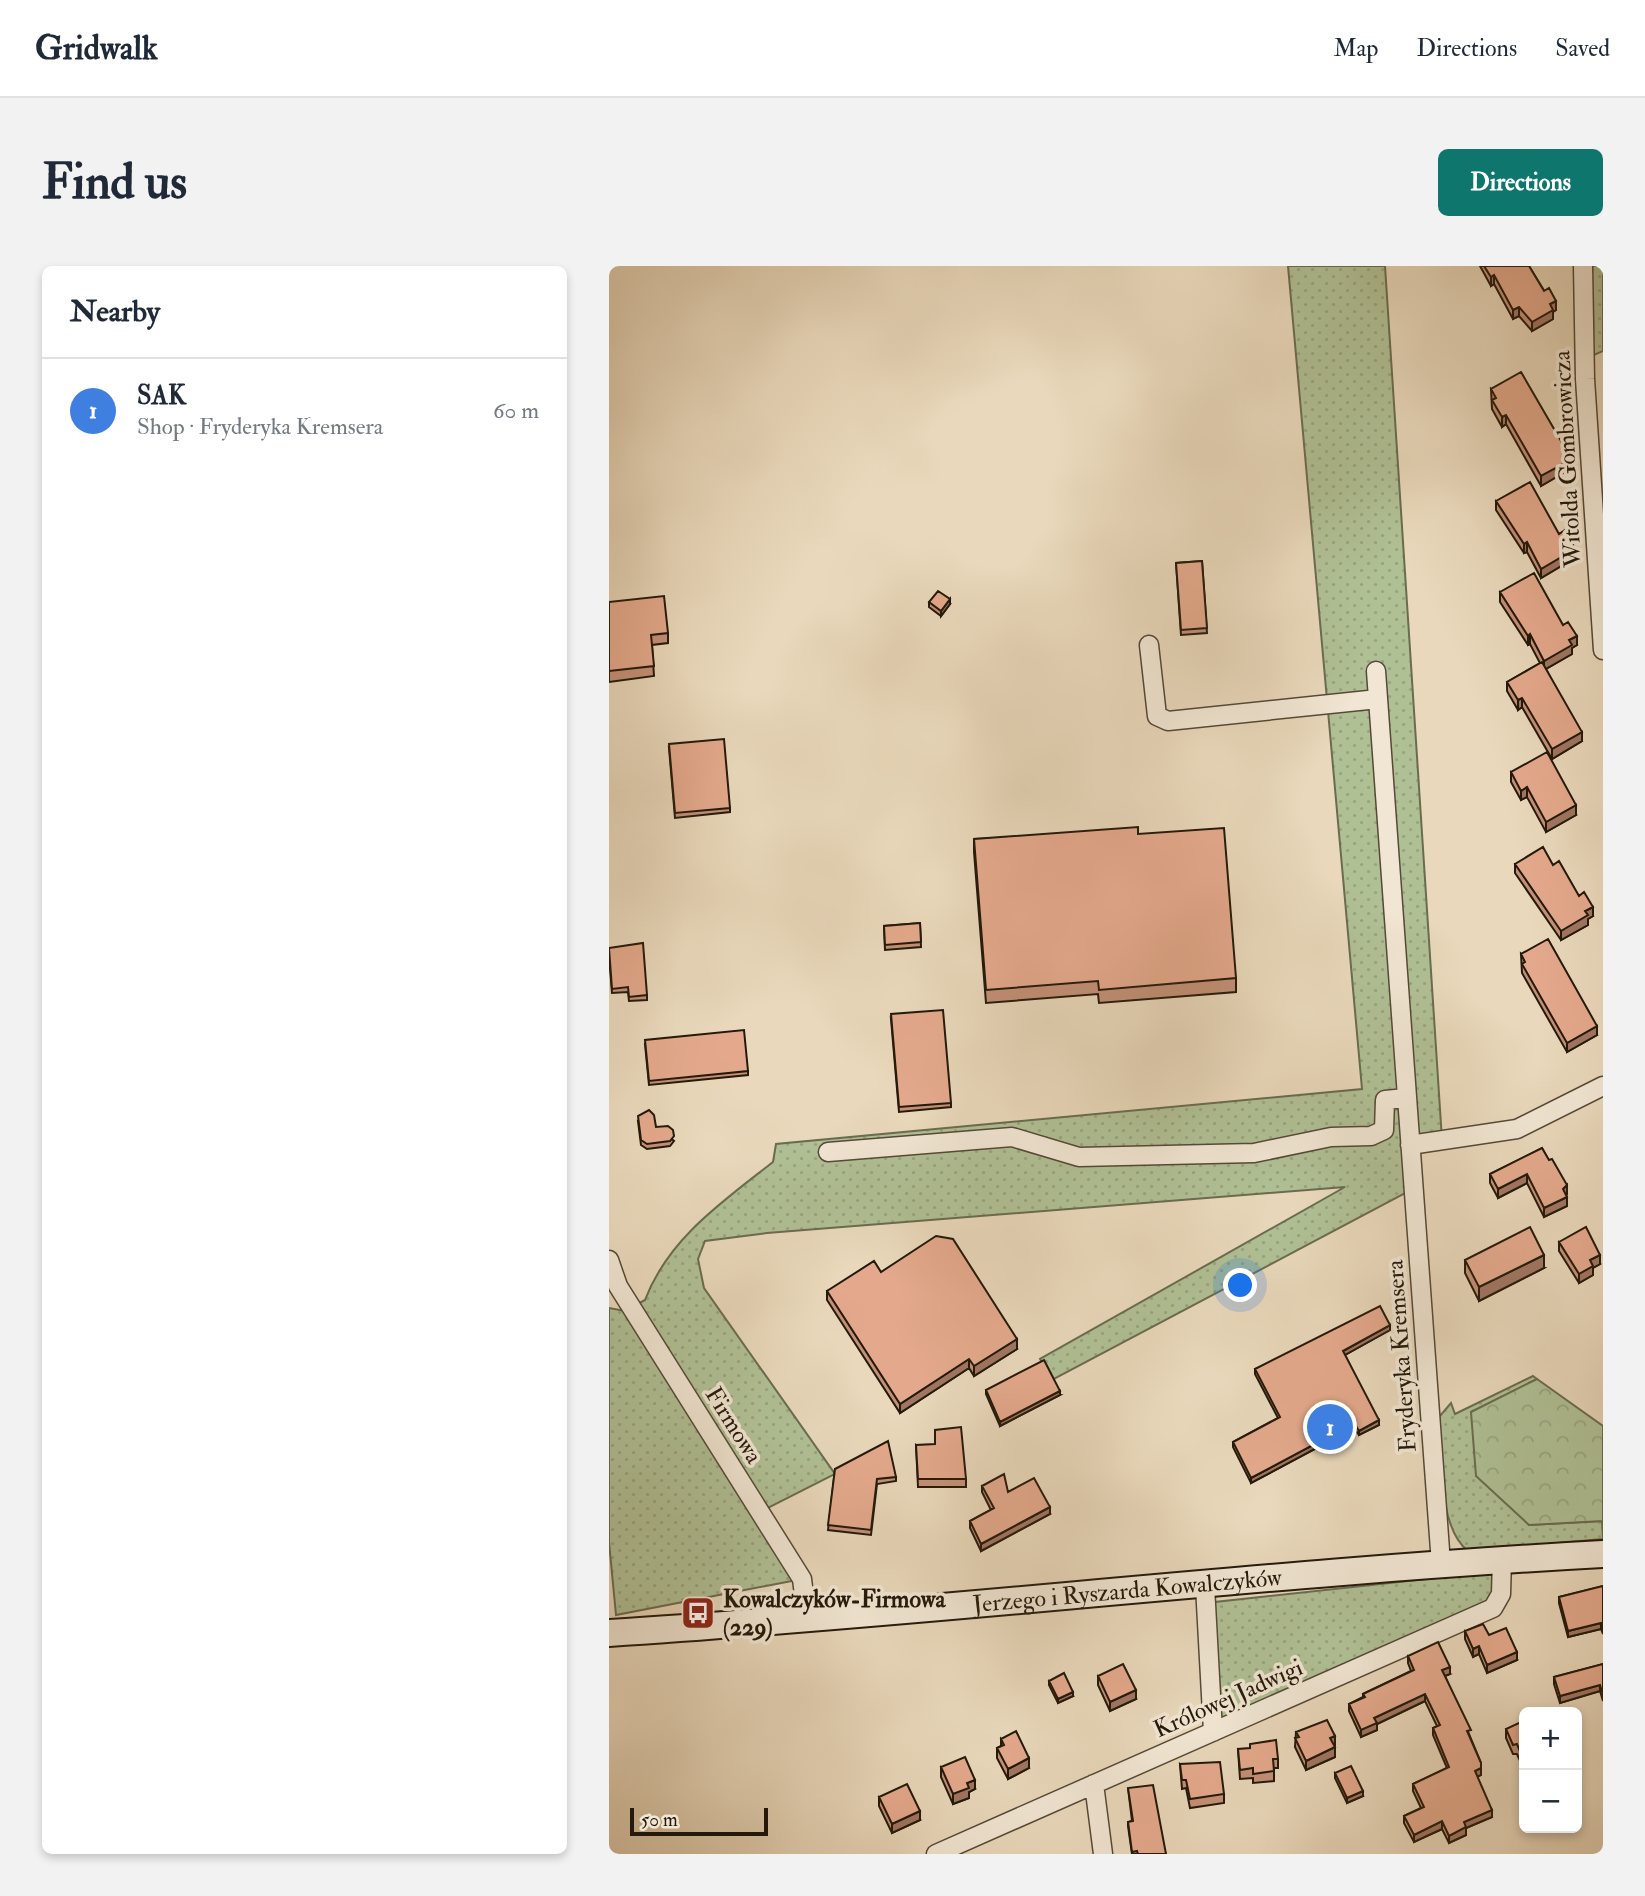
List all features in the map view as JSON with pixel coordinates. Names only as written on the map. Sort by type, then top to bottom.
[{"type":"main road","name":"Jerzego i Ryszarda Kowalczyków","points":[[609,1633],[1205,1586],[1501,1559],[1603,1554]]},
{"type":"street","name":"Witolda Gombrowicza","points":[[1583,266],[1585,379],[1603,649]]},
{"type":"street","points":[[1149,645],[1157,716],[1168,721],[1378,699]]},
{"type":"street","name":"Fryderyka Kremsera","points":[[1376,671],[1441,1564]]},
{"type":"street","points":[[1410,1145],[1517,1129],[1603,1086]]},
{"type":"street","points":[[828,1152],[1012,1137],[1079,1157],[1254,1153],[1317,1139],[1371,1136],[1384,1130],[1385,1100],[1406,1098]]},
{"type":"street","name":"Firmowa","points":[[609,1260],[613,1285],[802,1579],[807,1619]]},
{"type":"street","name":"Królowej Jadwigi","points":[[936,1854],[1493,1608],[1501,1594],[1501,1559]]},
{"type":"street","points":[[1205,1586],[1213,1732]]},
{"type":"street","points":[[1094,1784],[1104,1854]]},
{"type":"green space","points":[[1288,266],[1385,266],[1442,1140],[1410,1145],[1413,1189],[1052,1380],[1040,1359],[1345,1187],[767,1233],[705,1241],[698,1259],[704,1288],[835,1474],[760,1512],[802,1579],[616,1615],[609,1542],[609,1308],[625,1311],[645,1300],[655,1278],[682,1240],[716,1207],[773,1162],[776,1144],[1362,1089]]},
{"type":"green space","points":[[1583,266],[1603,266],[1603,351],[1585,359]]},
{"type":"green space","points":[[1533,1376],[1537,1379],[1471,1412],[1529,1525],[1602,1521],[1603,1539],[1468,1551],[1458,1540],[1446,1508],[1439,1417],[1451,1403],[1455,1414]]},
{"type":"green space","points":[[1537,1379],[1603,1426],[1603,1521],[1529,1525],[1476,1476],[1471,1412]]},
{"type":"green space","points":[[1491,1572],[1501,1594],[1213,1732],[1215,1602]]},
{"type":"building","points":[[1484,266],[1529,266],[1544,291],[1549,288],[1556,301],[1550,304],[1553,310],[1532,322],[1519,307],[1513,310],[1494,275],[1491,277]]},
{"type":"building","points":[[1521,372],[1568,453],[1562,457],[1565,463],[1541,476],[1506,415],[1502,417],[1492,400],[1496,398],[1491,389]]},
{"type":"building","points":[[1530,482],[1559,534],[1565,530],[1573,545],[1566,548],[1568,553],[1541,569],[1527,542],[1524,544],[1496,501]]},
{"type":"building","points":[[1202,561],[1207,628],[1181,630],[1176,563]]},
{"type":"building","points":[[1534,573],[1563,625],[1568,622],[1577,636],[1569,640],[1572,645],[1544,661],[1530,634],[1528,636],[1500,592]]},
{"type":"building","points":[[938,591],[950,599],[941,611],[929,602]]},
{"type":"building","points":[[664,596],[668,633],[651,635],[654,666],[609,671],[609,602]]},
{"type":"building","points":[[1542,662],[1582,732],[1552,749],[1522,698],[1518,700],[1507,682]]},
{"type":"building","points":[[724,739],[730,808],[675,813],[669,744]]},
{"type":"building","points":[[1547,752],[1576,805],[1546,822],[1527,787],[1521,791],[1511,772]]},
{"type":"building","points":[[1138,827],[1138,834],[1224,828],[1236,978],[1099,990],[1098,981],[986,990],[974,839]]},
{"type":"building","points":[[1543,847],[1553,865],[1559,861],[1579,896],[1584,892],[1593,907],[1585,911],[1588,915],[1561,931],[1515,864]]},
{"type":"building","points":[[920,923],[921,942],[885,945],[884,926]]},
{"type":"building","points":[[1548,939],[1597,1026],[1567,1043],[1522,964],[1525,962],[1521,954]]},
{"type":"building","points":[[643,943],[647,995],[629,997],[628,987],[612,989],[609,948]]},
{"type":"building","points":[[943,1010],[951,1103],[899,1107],[891,1014]]},
{"type":"building","points":[[744,1030],[748,1071],[649,1081],[645,1040]]},
{"type":"building","points":[[649,1110],[654,1115],[656,1127],[668,1126],[673,1130],[674,1136],[670,1141],[647,1144],[641,1140],[638,1116]]},
{"type":"building","points":[[1542,1148],[1549,1160],[1552,1159],[1567,1185],[1563,1189],[1567,1197],[1544,1208],[1527,1174],[1498,1189],[1490,1174]]},
{"type":"building","points":[[1530,1227],[1544,1255],[1479,1287],[1465,1260]]},
{"type":"building","points":[[1586,1227],[1600,1255],[1590,1260],[1593,1266],[1579,1274],[1559,1242]]},
{"type":"building","points":[[936,1236],[953,1239],[1017,1339],[974,1366],[969,1359],[900,1404],[827,1291],[874,1261],[881,1272]]},
{"type":"building","points":[[1380,1306],[1390,1325],[1343,1351],[1379,1420],[1359,1431],[1354,1423],[1251,1478],[1233,1442],[1280,1417],[1255,1369]]},
{"type":"building","points":[[1044,1360],[1060,1391],[1000,1422],[986,1390]]},
{"type":"building","points":[[961,1427],[966,1479],[918,1479],[916,1445],[935,1444],[935,1430]]},
{"type":"building","points":[[888,1441],[896,1477],[877,1479],[871,1530],[828,1525],[835,1469]]},
{"type":"building","points":[[1004,1474],[1008,1492],[1034,1478],[1050,1507],[981,1544],[970,1521],[994,1508],[982,1486]]},
{"type":"building","points":[[1603,1586],[1603,1628],[1601,1623],[1568,1631],[1559,1597]]},
{"type":"building","points":[[1483,1624],[1489,1635],[1506,1628],[1517,1652],[1487,1665],[1479,1646],[1473,1649],[1465,1631]]},
{"type":"building","points":[[1438,1642],[1450,1667],[1442,1670],[1471,1730],[1467,1731],[1481,1763],[1481,1768],[1475,1771],[1492,1810],[1464,1822],[1466,1827],[1449,1836],[1442,1821],[1414,1835],[1404,1816],[1424,1807],[1413,1784],[1449,1767],[1433,1728],[1440,1725],[1425,1694],[1374,1718],[1377,1723],[1361,1730],[1349,1704],[1365,1697],[1363,1694],[1414,1670],[1408,1656]]},
{"type":"building","points":[[1123,1664],[1136,1690],[1110,1702],[1098,1676]]},
{"type":"building","points":[[1603,1664],[1603,1695],[1600,1685],[1560,1696],[1554,1677]]},
{"type":"building","points":[[1064,1673],[1073,1692],[1058,1699],[1049,1681]]},
{"type":"building","points":[[1327,1720],[1335,1736],[1330,1738],[1335,1747],[1306,1761],[1295,1738],[1299,1737],[1296,1732]]},
{"type":"building","points":[[1519,1723],[1519,1749],[1517,1744],[1513,1745],[1506,1729]]},
{"type":"building","points":[[1016,1731],[1029,1758],[1008,1769],[997,1748],[1004,1745],[1001,1739]]},
{"type":"building","points":[[1276,1740],[1278,1759],[1273,1759],[1274,1771],[1253,1774],[1253,1768],[1240,1770],[1238,1749]]},
{"type":"building","points":[[965,1757],[975,1780],[967,1783],[969,1788],[953,1794],[941,1767]]},
{"type":"building","points":[[1220,1762],[1224,1794],[1190,1799],[1186,1780],[1182,1780],[1180,1764]]},
{"type":"building","points":[[1351,1766],[1363,1791],[1347,1798],[1335,1773]]},
{"type":"building","points":[[907,1784],[920,1811],[892,1824],[879,1797]]},
{"type":"building","points":[[1153,1785],[1166,1854],[1138,1854],[1137,1851],[1132,1852],[1128,1822],[1133,1821],[1128,1788]]},
{"type":"place","name":"SAK","points":[[1330,1427]]},
{"type":"place","name":"Kowalczyków-Firmowa (229)","points":[[698,1613]]}]
